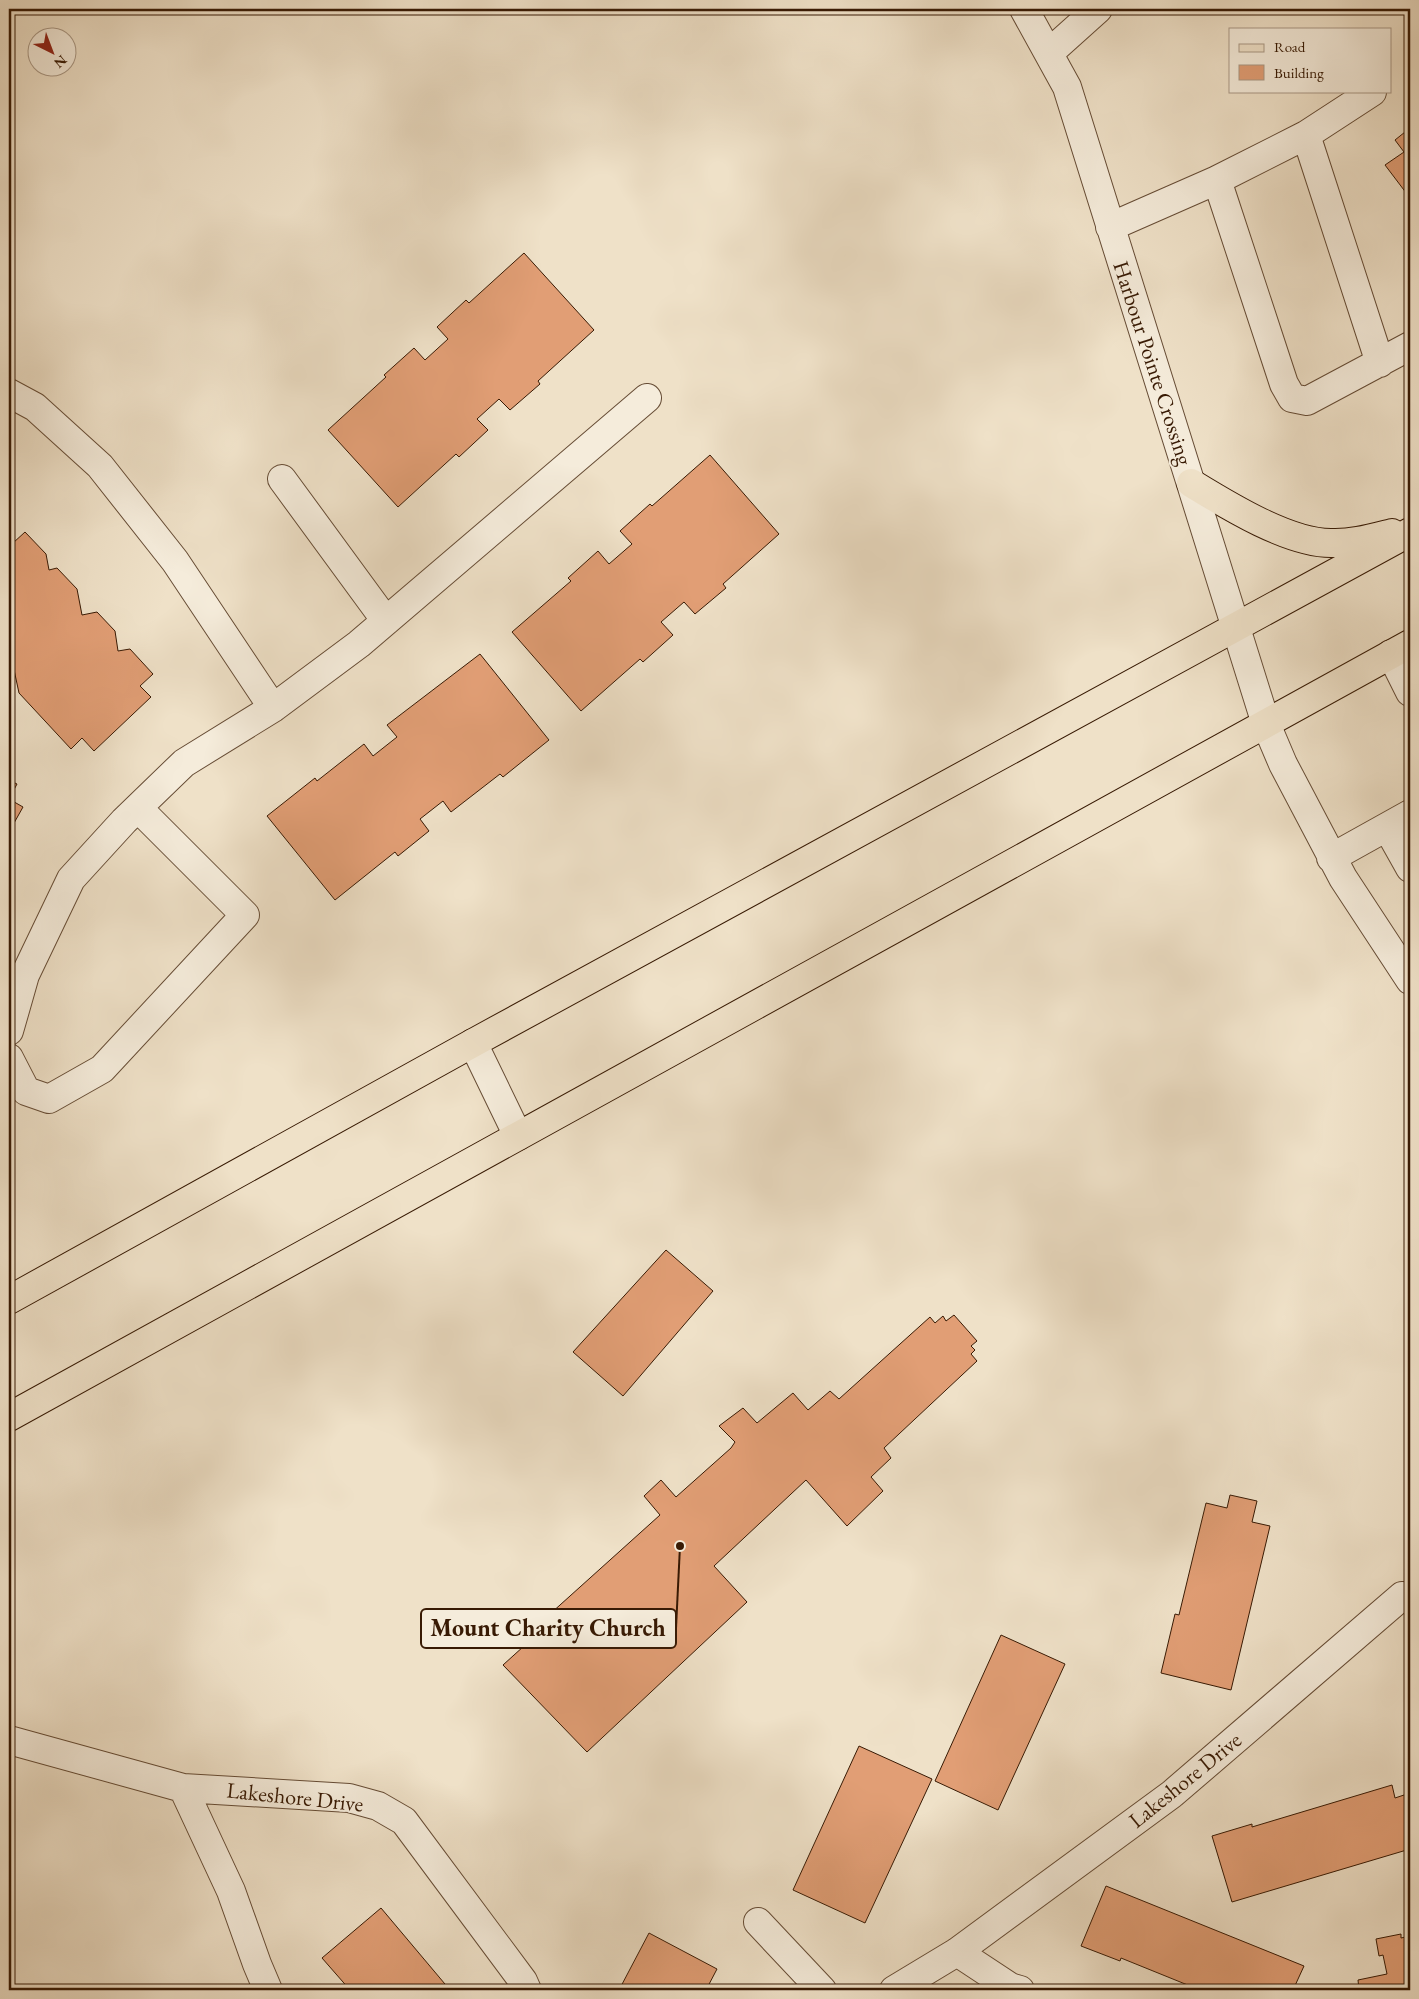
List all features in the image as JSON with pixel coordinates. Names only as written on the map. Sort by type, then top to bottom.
[{"type":"main road","points":[[1191,483],[1226,505],[1257,520],[1311,541],[1341,542],[1410,531]]},
{"type":"main road","points":[[9,1300],[1410,531]]},
{"type":"main road","points":[[9,1417],[1401,649]]},
{"type":"street","name":"Harbour Pointe Crossing","points":[[1024,9],[1068,87],[1266,724],[1283,764],[1343,878],[1410,980]]},
{"type":"street","points":[[1049,53],[1098,9]]},
{"type":"street","points":[[1110,227],[1217,180],[1306,135],[1372,92]]},
{"type":"street","points":[[1306,135],[1380,363]]},
{"type":"street","points":[[1217,180],[1284,384],[1292,398],[1307,401],[1410,346]]},
{"type":"street","points":[[9,393],[35,407],[100,466],[175,560],[273,708]]},
{"type":"street","points":[[9,1031],[25,975],[71,879],[138,808],[184,763],[273,708],[359,644],[647,398]]},
{"type":"street","points":[[282,479],[386,621]]},
{"type":"street","points":[[1401,649],[1410,692]]},
{"type":"street","points":[[9,1058],[26,1091],[50,1099],[102,1069],[245,915],[138,808]]},
{"type":"street","points":[[1332,858],[1399,821],[1410,868]]},
{"type":"street","points":[[473,1044],[518,1136]]},
{"type":"street","name":"Lakeshore Drive","points":[[894,1990],[957,1952],[1172,1794],[1402,1596]]},
{"type":"street","name":"Lakeshore Drive","points":[[9,1740],[183,1788],[349,1798],[378,1806],[404,1821],[523,1981],[527,1990]]},
{"type":"street","points":[[183,1788],[231,1891],[256,1964],[268,1990]]},
{"type":"street","points":[[758,1922],[822,1990]]},
{"type":"street","points":[[957,1952],[1010,1987],[1020,1990]]},
{"type":"building","points":[[1410,128],[1410,198],[1385,165],[1404,152],[1395,140]]},
{"type":"building","points":[[524,253],[594,330],[538,381],[540,384],[510,410],[499,399],[477,419],[488,430],[459,457],[456,454],[398,507],[328,430],[386,377],[384,375],[414,348],[425,360],[448,339],[437,327],[466,300],[469,303]]},
{"type":"building","points":[[710,455],[779,534],[723,584],[726,588],[695,614],[684,602],[661,622],[673,635],[643,662],[640,659],[581,711],[512,632],[571,581],[568,578],[598,551],[609,564],[632,544],[620,531],[650,504],[652,506]]},
{"type":"building","points":[[25,532],[46,554],[49,570],[57,568],[77,589],[82,615],[97,612],[115,631],[118,651],[130,649],[153,674],[140,686],[151,697],[94,751],[82,738],[71,749],[19,693],[13,665],[9,666],[9,538],[13,543]]},
{"type":"building","points":[[480,654],[549,740],[503,777],[500,774],[451,812],[443,801],[420,819],[429,831],[398,856],[395,852],[335,900],[267,816],[315,778],[317,781],[364,744],[373,756],[397,737],[387,725]]},
{"type":"building","points":[[9,780],[17,784],[9,799]]},
{"type":"building","points":[[9,799],[23,807],[9,832]]},
{"type":"building","points":[[666,1250],[713,1291],[623,1396],[573,1352]]},
{"type":"building","points":[[954,1315],[977,1341],[971,1346],[975,1350],[971,1354],[977,1361],[884,1448],[891,1458],[871,1477],[883,1491],[847,1526],[806,1480],[714,1566],[747,1602],[587,1752],[503,1665],[524,1646],[520,1641],[660,1515],[644,1496],[661,1480],[676,1497],[731,1448],[735,1442],[719,1426],[743,1408],[757,1423],[793,1393],[808,1410],[830,1391],[839,1399],[930,1317],[935,1323],[943,1316],[946,1321]]},
{"type":"building","points":[[1230,1495],[1257,1501],[1252,1522],[1270,1526],[1231,1690],[1161,1673],[1175,1614],[1179,1615],[1206,1503],[1227,1508]]},
{"type":"building","points":[[1001,1635],[1065,1664],[998,1810],[935,1781]]},
{"type":"building","points":[[859,1746],[932,1779],[865,1923],[793,1890]]},
{"type":"building","points":[[1392,1785],[1395,1798],[1410,1793],[1410,1849],[1232,1902],[1212,1836],[1252,1824],[1252,1827]]},
{"type":"building","points":[[1106,1886],[1304,1966],[1293,1990],[1200,1990],[1121,1958],[1120,1961],[1081,1946]]},
{"type":"building","points":[[381,1908],[450,1990],[350,1990],[322,1958]]},
{"type":"building","points":[[649,1933],[717,1969],[706,1990],[619,1990]]},
{"type":"building","points":[[1401,1934],[1401,1938],[1410,1936],[1410,1984],[1379,1990],[1359,1990],[1358,1980],[1387,1974],[1383,1955],[1379,1956],[1376,1939]]},
{"type":"place","name":"Mount Charity Church","points":[[680,1546]]}]
